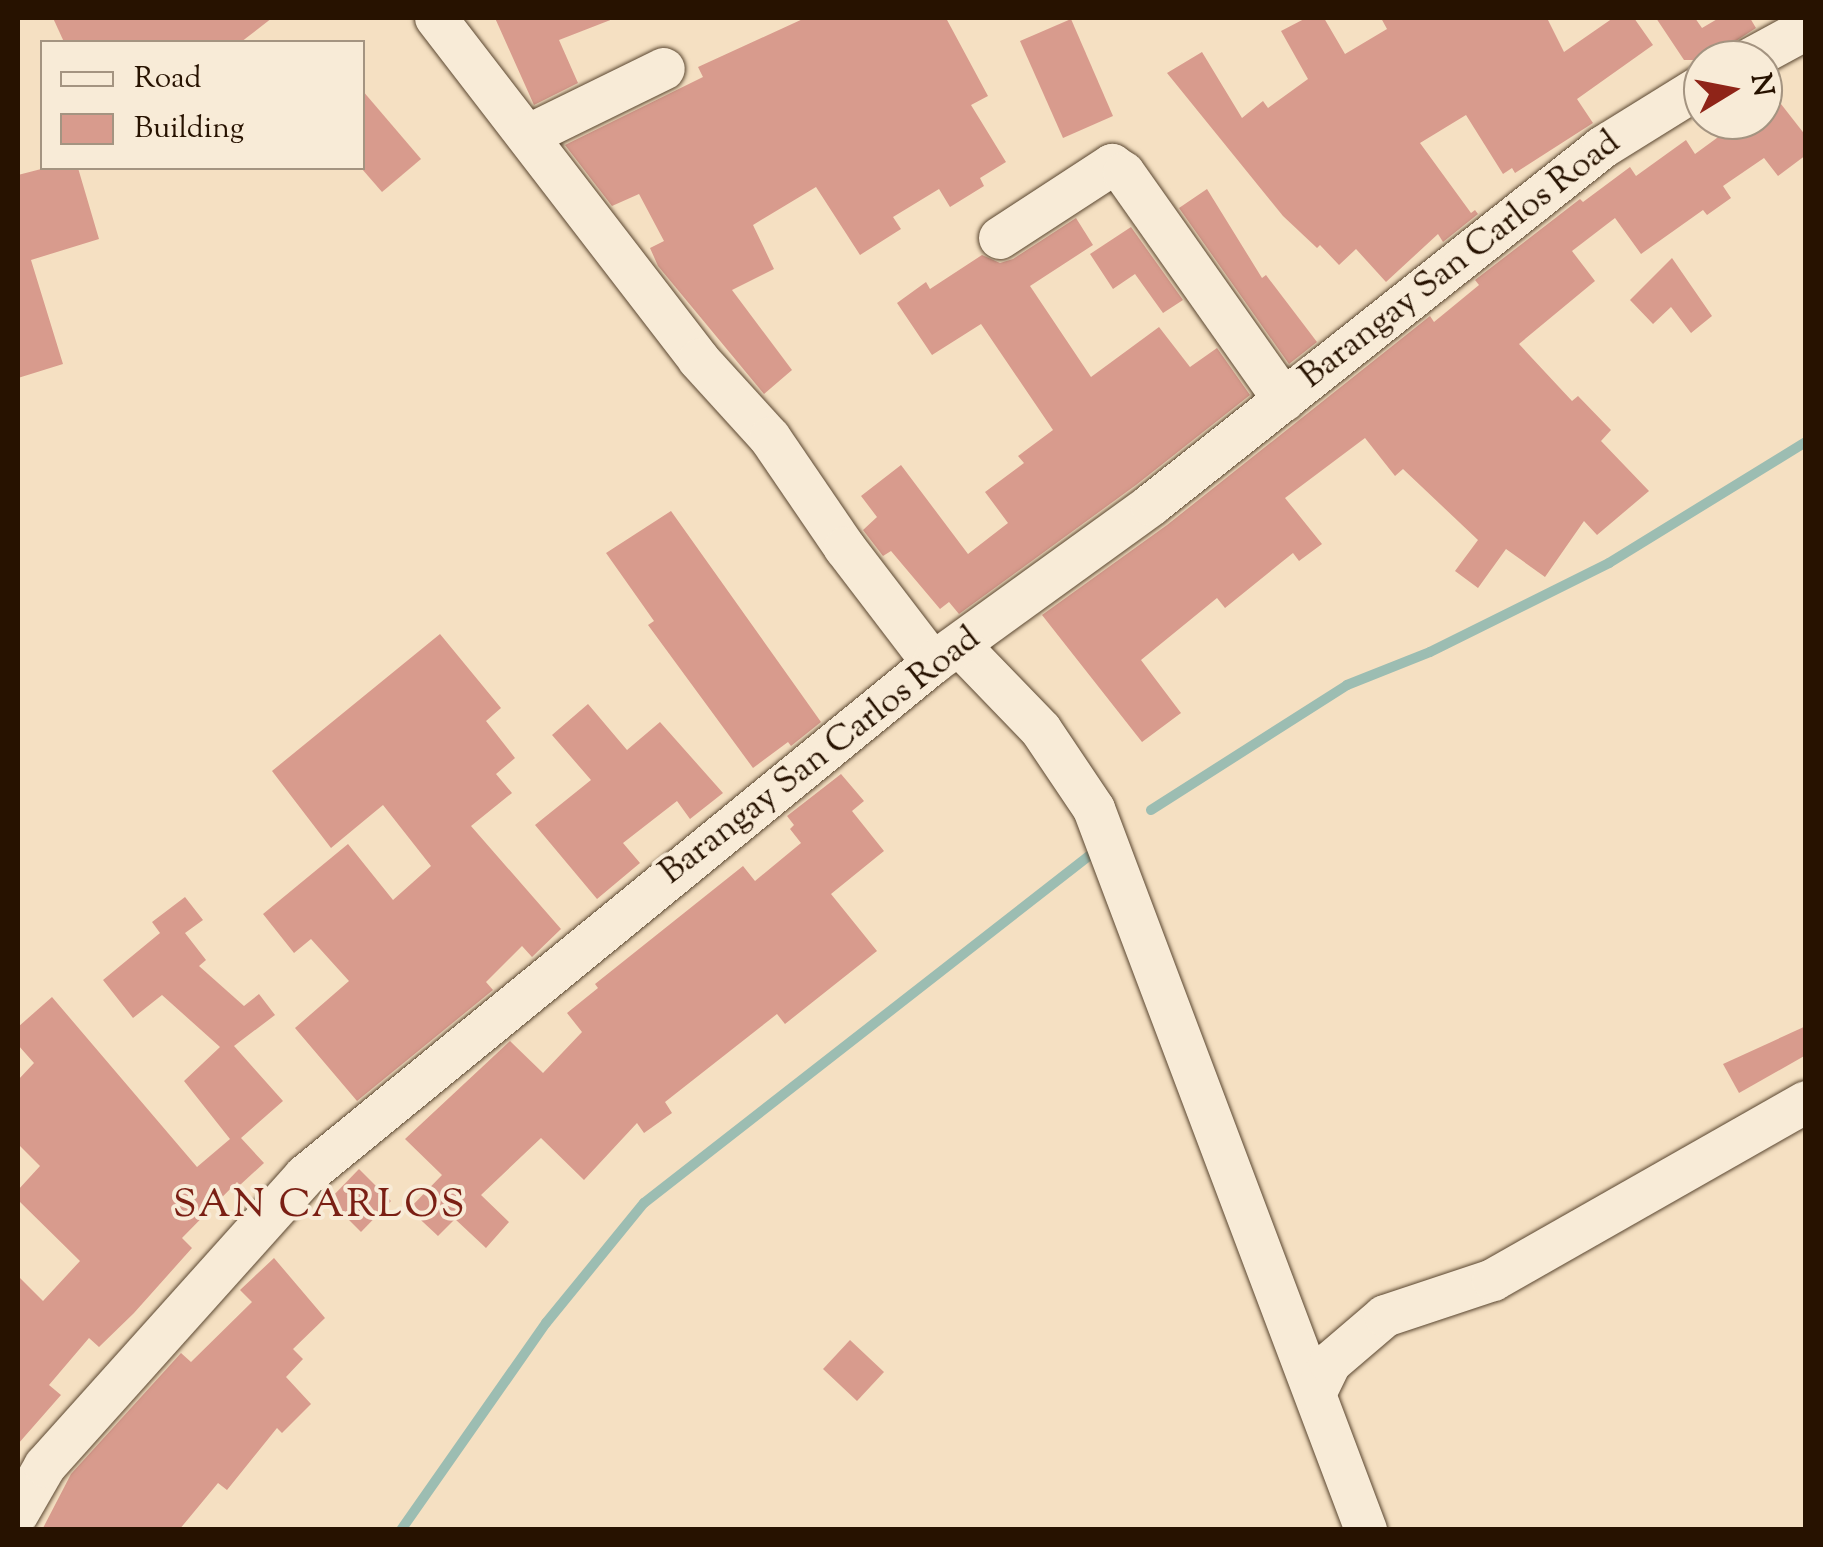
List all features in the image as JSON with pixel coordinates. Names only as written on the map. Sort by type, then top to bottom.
[{"type":"street","points":[[436,18],[698,360],[770,438],[846,548],[946,654],[1041,730],[1094,809],[1366,1530]]},
{"type":"street","points":[[1783,42],[1806,29]]},
{"type":"street","points":[[529,136],[664,69]]},
{"type":"street","name":"Barangay San Carlos Road","points":[[18,1513],[31,1454],[305,1176],[946,654],[1152,505],[1603,147],[1683,97]]},
{"type":"street","points":[[1000,238],[1112,165],[1124,173],[1284,400]]},
{"type":"street","points":[[1316,1392],[1330,1363],[1385,1316],[1493,1280],[1806,1102]]},
{"type":"building","points":[[53,18],[272,18],[244,40],[63,40]]},
{"type":"building","points":[[495,18],[613,19],[559,40],[578,83],[534,105]]},
{"type":"building","points":[[805,18],[946,18],[988,96],[971,105],[1006,162],[980,178],[984,186],[950,207],[939,189],[893,217],[901,229],[860,255],[816,187],[753,225],[774,269],[732,290],[792,370],[764,394],[658,266],[650,248],[664,241],[639,194],[612,206],[565,145],[703,77],[698,67]]},
{"type":"building","points":[[1306,18],[1324,18],[1345,54],[1387,29],[1381,18],[1547,18],[1564,52],[1613,18],[1634,18],[1653,45],[1577,99],[1593,123],[1515,173],[1512,168],[1503,174],[1466,115],[1420,143],[1471,213],[1475,210],[1478,214],[1443,242],[1438,234],[1386,282],[1356,249],[1339,265],[1283,216],[1167,73],[1202,52],[1242,118],[1263,101],[1268,108],[1308,79],[1281,31]]},
{"type":"building","points":[[1656,18],[1695,18],[1702,28],[1719,18],[1750,18],[1756,28],[1737,40],[1683,40],[1683,58]]},
{"type":"building","points":[[1071,19],[1113,116],[1063,138],[1020,41]]},
{"type":"building","points":[[365,94],[421,159],[382,192],[363,170]]},
{"type":"building","points":[[1783,107],[1806,136],[1806,155],[1778,176],[1764,158],[1723,186],[1731,198],[1707,215],[1703,210],[1641,254],[1615,218],[1572,251],[1595,281],[1519,344],[1572,401],[1578,396],[1611,430],[1601,441],[1649,491],[1597,535],[1584,521],[1545,577],[1506,549],[1478,588],[1455,571],[1478,540],[1403,469],[1395,476],[1365,438],[1285,498],[1322,544],[1299,561],[1293,553],[1225,608],[1217,598],[1141,660],[1181,713],[1142,742],[1042,615],[1167,525],[1430,316],[1434,322],[1479,285],[1475,280],[1580,199],[1583,202],[1630,167],[1636,176],[1686,140],[1695,154],[1714,140],[1783,140]]},
{"type":"building","points":[[40,169],[79,170],[99,239],[31,260],[63,364],[18,378],[18,175]]},
{"type":"building","points":[[1207,189],[1262,278],[1266,275],[1317,342],[1289,364],[1179,208]]},
{"type":"building","points":[[1076,218],[1093,245],[1030,286],[1091,377],[1159,327],[1190,367],[1217,348],[1250,395],[1136,485],[959,614],[949,602],[940,609],[891,551],[883,556],[863,530],[877,517],[861,496],[901,465],[968,554],[1008,523],[985,492],[1024,463],[1018,456],[1053,430],[981,324],[932,355],[897,303],[926,282],[930,289],[982,255],[1000,263],[1013,259]]},
{"type":"building","points":[[1131,227],[1183,300],[1163,313],[1135,274],[1113,289],[1090,254]]},
{"type":"building","points":[[1672,258],[1712,316],[1691,333],[1671,307],[1653,324],[1630,300]]},
{"type":"building","points":[[671,511],[821,722],[791,746],[788,742],[753,768],[648,625],[654,621],[606,553]]},
{"type":"building","points":[[440,634],[501,708],[486,721],[515,758],[496,774],[512,793],[471,826],[561,929],[532,957],[522,946],[486,982],[493,990],[357,1101],[295,1028],[349,981],[311,939],[294,953],[263,914],[348,844],[393,900],[431,866],[383,805],[331,848],[272,771]]},
{"type":"building","points":[[588,704],[627,750],[660,722],[723,793],[690,819],[677,801],[623,843],[640,863],[597,899],[535,825],[591,780],[552,735]]},
{"type":"building","points":[[841,774],[864,801],[852,811],[884,851],[831,894],[877,951],[785,1024],[777,1014],[665,1102],[672,1113],[644,1133],[637,1123],[584,1180],[541,1138],[481,1195],[509,1222],[486,1248],[455,1219],[438,1236],[409,1209],[442,1175],[405,1139],[510,1041],[543,1073],[582,1032],[567,1013],[598,988],[595,984],[743,866],[755,881],[801,843],[790,829],[794,825],[787,816]]},
{"type":"building","points":[[185,897],[203,920],[185,933],[206,960],[199,966],[244,1006],[259,994],[275,1015],[234,1046],[283,1101],[241,1138],[264,1163],[240,1185],[237,1182],[182,1238],[192,1248],[134,1313],[99,1347],[89,1338],[49,1385],[61,1395],[18,1444],[18,1276],[43,1301],[80,1261],[18,1200],[18,1190],[40,1166],[18,1144],[18,1080],[34,1063],[18,1045],[18,1027],[52,997],[197,1167],[230,1139],[184,1081],[220,1047],[162,995],[133,1018],[103,980],[160,933],[152,922]]},
{"type":"building","points":[[1806,1026],[1806,1055],[1739,1093],[1723,1064]]},
{"type":"building","points":[[359,1169],[391,1201],[361,1232],[329,1200]]},
{"type":"building","points":[[274,1258],[325,1318],[293,1349],[303,1359],[286,1377],[311,1404],[282,1433],[277,1428],[227,1490],[218,1483],[179,1530],[42,1530],[71,1474],[181,1353],[191,1362],[252,1302],[240,1290]]},
{"type":"building","points":[[850,1340],[884,1372],[857,1401],[823,1369]]},
{"type":"waterway","points":[[1151,810],[1347,685],[1430,652],[1609,563],[1806,442]]},
{"type":"waterway","points":[[401,1530],[546,1323],[644,1203],[1090,855]]},
{"type":"district","name":"SAN CARLOS","points":[[320,1207]]}]
